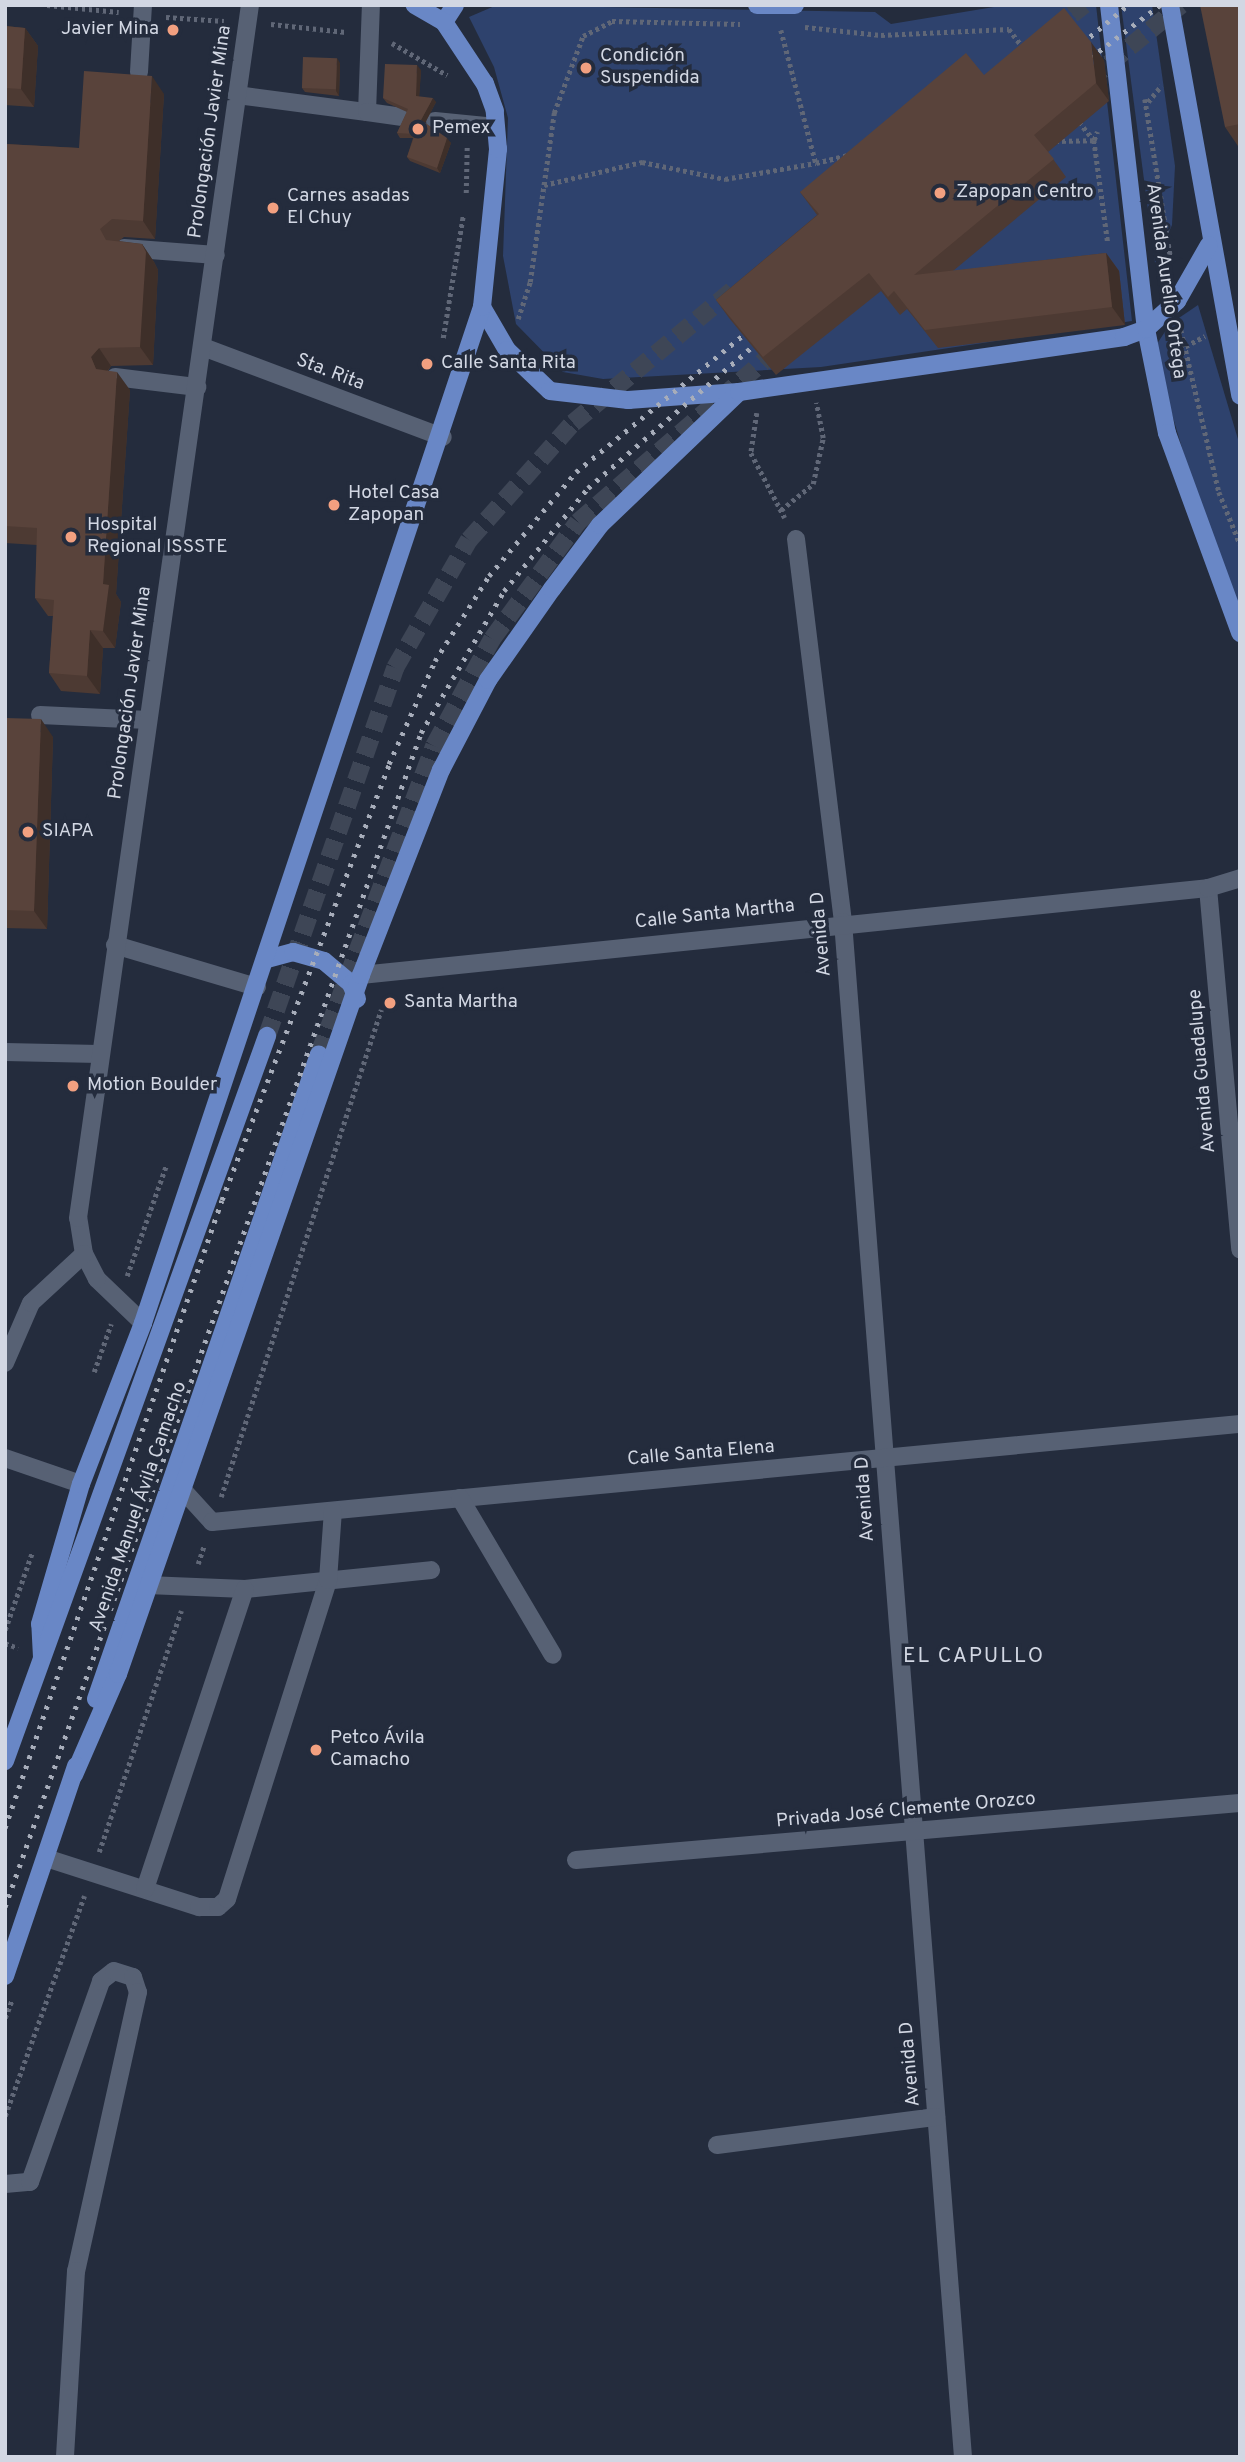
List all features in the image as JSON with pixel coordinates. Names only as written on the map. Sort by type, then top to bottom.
[{"type":"main road","points":[[41,1657],[40,1624],[81,1485],[143,1323],[267,959],[443,437],[482,307],[496,127],[485,84],[444,23],[415,5]]},
{"type":"main road","points":[[444,23],[455,5]]},
{"type":"main road","points":[[757,5],[795,5]]},
{"type":"main road","name":"Avenida Aurelio Ortega","points":[[1109,5],[1146,330],[1152,361],[1185,491],[1240,633]]},
{"type":"main road","points":[[1170,5],[1220,313],[1240,396]]},
{"type":"main road","points":[[482,307],[507,350],[550,391],[579,398],[739,392],[813,378],[1146,330],[1177,301],[1209,244]]},
{"type":"main road","points":[[74,1775],[147,1585],[357,999],[361,975],[441,770],[488,680],[600,525],[739,392]]},
{"type":"main road","points":[[267,959],[293,952],[324,961],[351,984],[357,999]]},
{"type":"main road","name":"Avenida Manuel Ávila Camacho","points":[[5,1761],[267,1036]]},
{"type":"main road","name":"Avenida Manuel Ávila Camacho","points":[[5,1976],[318,1054]]},
{"type":"street","points":[[139,72],[144,5]]},
{"type":"street","name":"Prolongación Javier Mina","points":[[143,1323],[105,1288],[84,1254],[78,1218],[99,1054],[203,347],[250,5]]},
{"type":"street","points":[[367,112],[371,5]]},
{"type":"street","points":[[237,95],[401,117]]},
{"type":"street","points":[[435,121],[496,127]]},
{"type":"street","points":[[124,248],[216,255]]},
{"type":"street","name":"Sta. Rita","points":[[203,347],[443,437]]},
{"type":"street","points":[[115,377],[197,387]]},
{"type":"street","name":"Avenida D","points":[[796,539],[843,922],[963,2457]]},
{"type":"street","points":[[40,715],[148,720]]},
{"type":"street","name":"Calle Santa Martha","points":[[361,975],[843,922],[1208,888],[1240,878]]},
{"type":"street","name":"Avenida Guadalupe","points":[[1208,888],[1240,1250]]},
{"type":"street","points":[[115,945],[257,986]]},
{"type":"street","points":[[5,1052],[99,1054]]},
{"type":"street","points":[[5,1363],[32,1303],[84,1254]]},
{"type":"street","name":"Calle Santa Elena","points":[[181,1488],[212,1522],[1240,1424]]},
{"type":"street","points":[[5,1458],[81,1485]]},
{"type":"street","points":[[460,1498],[554,1655]]},
{"type":"street","points":[[46,1858],[199,1907],[218,1907],[227,1899],[328,1580],[333,1511]]},
{"type":"street","points":[[147,1585],[245,1589],[430,1570]]},
{"type":"street","points":[[145,1889],[245,1589]]},
{"type":"street","name":"Privada José Clemente Orozco","points":[[576,1860],[1240,1803]]},
{"type":"street","points":[[5,2184],[30,2182],[101,1981],[114,1971],[133,1977],[138,1992],[76,2271],[65,2457]]},
{"type":"street","points":[[717,2145],[936,2117]]},
{"type":"path","points":[[507,350],[530,282],[554,113],[583,36],[612,21],[752,24]]},
{"type":"path","points":[[766,24],[881,35],[1009,29],[1034,62]]},
{"type":"path","points":[[780,25],[816,163]]},
{"type":"path","points":[[1076,117],[1094,140]]},
{"type":"path","points":[[1098,128],[1094,140],[1111,257]]},
{"type":"path","points":[[1048,142],[1094,140]]},
{"type":"path","points":[[544,185],[642,162],[725,179],[816,163],[853,153]]},
{"type":"path","points":[[1152,361],[1204,338],[1220,313]]},
{"type":"path","points":[[781,510],[813,484],[823,438],[813,378]]},
{"type":"path","points":[[760,388],[751,453],[796,539]]},
{"type":"shaded area","points":[[497,5],[875,12],[891,24],[1006,5],[1096,5],[1132,321],[821,367],[603,379],[563,372],[516,324],[503,256],[508,118],[494,67],[469,17]]},
{"type":"shaded area","points":[[1121,5],[1152,5],[1175,166],[1172,225],[1155,263]]},
{"type":"shaded area","points":[[1198,305],[1240,446],[1240,611],[1198,502],[1153,350],[1170,324]]},
{"type":"building","points":[[1200,5],[1240,5],[1240,124],[1225,127]]},
{"type":"building","name":"Zapopan Centro","points":[[1064,8],[1091,42],[1096,83],[1034,135],[1054,159],[914,275],[1106,253],[1112,307],[925,330],[894,291],[888,297],[869,273],[763,357],[716,300],[819,214],[800,192],[966,53],[984,75]]},
{"type":"building","points":[[5,26],[25,28],[21,89],[5,88]]},
{"type":"building","points":[[303,57],[337,58],[336,89],[302,88]]},
{"type":"building","name":"Pemex","points":[[385,64],[417,65],[416,96],[433,98],[421,120],[447,138],[437,168],[407,157],[415,134],[397,133],[408,109],[383,98]]},
{"type":"building","points":[[84,71],[152,76],[143,221],[112,219],[100,229],[106,240],[142,244],[146,252],[140,347],[99,348],[91,357],[96,369],[117,372],[103,584],[109,585],[103,631],[90,630],[87,676],[49,673],[54,600],[35,598],[37,528],[5,526],[5,144],[79,148]]},
{"type":"building","name":"SIAPA","points":[[5,718],[41,719],[34,911],[5,910]]},
{"type":"tunnel","points":[[1051,31],[1084,5]]},
{"type":"tunnel","points":[[1088,81],[1181,5]]},
{"type":"tunnel","points":[[267,1036],[395,668],[469,540],[573,423],[736,287]]},
{"type":"tunnel","points":[[319,1054],[434,746],[492,639],[578,522],[781,346]]},
{"type":"railway","points":[[1074,50],[1128,5]]},
{"type":"railway","points":[[1082,64],[1160,5]]},
{"type":"railway","points":[[5,1828],[222,1200],[389,764],[435,661],[489,576],[576,472],[759,322]]},
{"type":"railway","points":[[5,1907],[421,733],[504,591],[588,488],[766,335]]},
{"type":"place","name":"Javier Mina","points":[[173,30]]},
{"type":"place","name":"Condición Suspendida","points":[[586,68]]},
{"type":"place","name":"Pemex","points":[[418,129]]},
{"type":"place","name":"Zapopan Centro","points":[[940,193]]},
{"type":"place","name":"Carnes asadas El Chuy","points":[[273,208]]},
{"type":"place","name":"Calle Santa Rita","points":[[427,364]]},
{"type":"place","name":"Hotel Casa Zapopan","points":[[334,505]]},
{"type":"place","name":"Hospital Regional ISSSTE","points":[[71,537]]},
{"type":"place","name":"SIAPA","points":[[28,832]]},
{"type":"place","name":"Santa Martha","points":[[390,1003]]},
{"type":"place","name":"Motion Boulder","points":[[73,1086]]},
{"type":"place","name":"Petco Ávila Camacho","points":[[316,1750]]},
{"type":"district","name":"EL CAPULLO","points":[[974,1657]]}]
